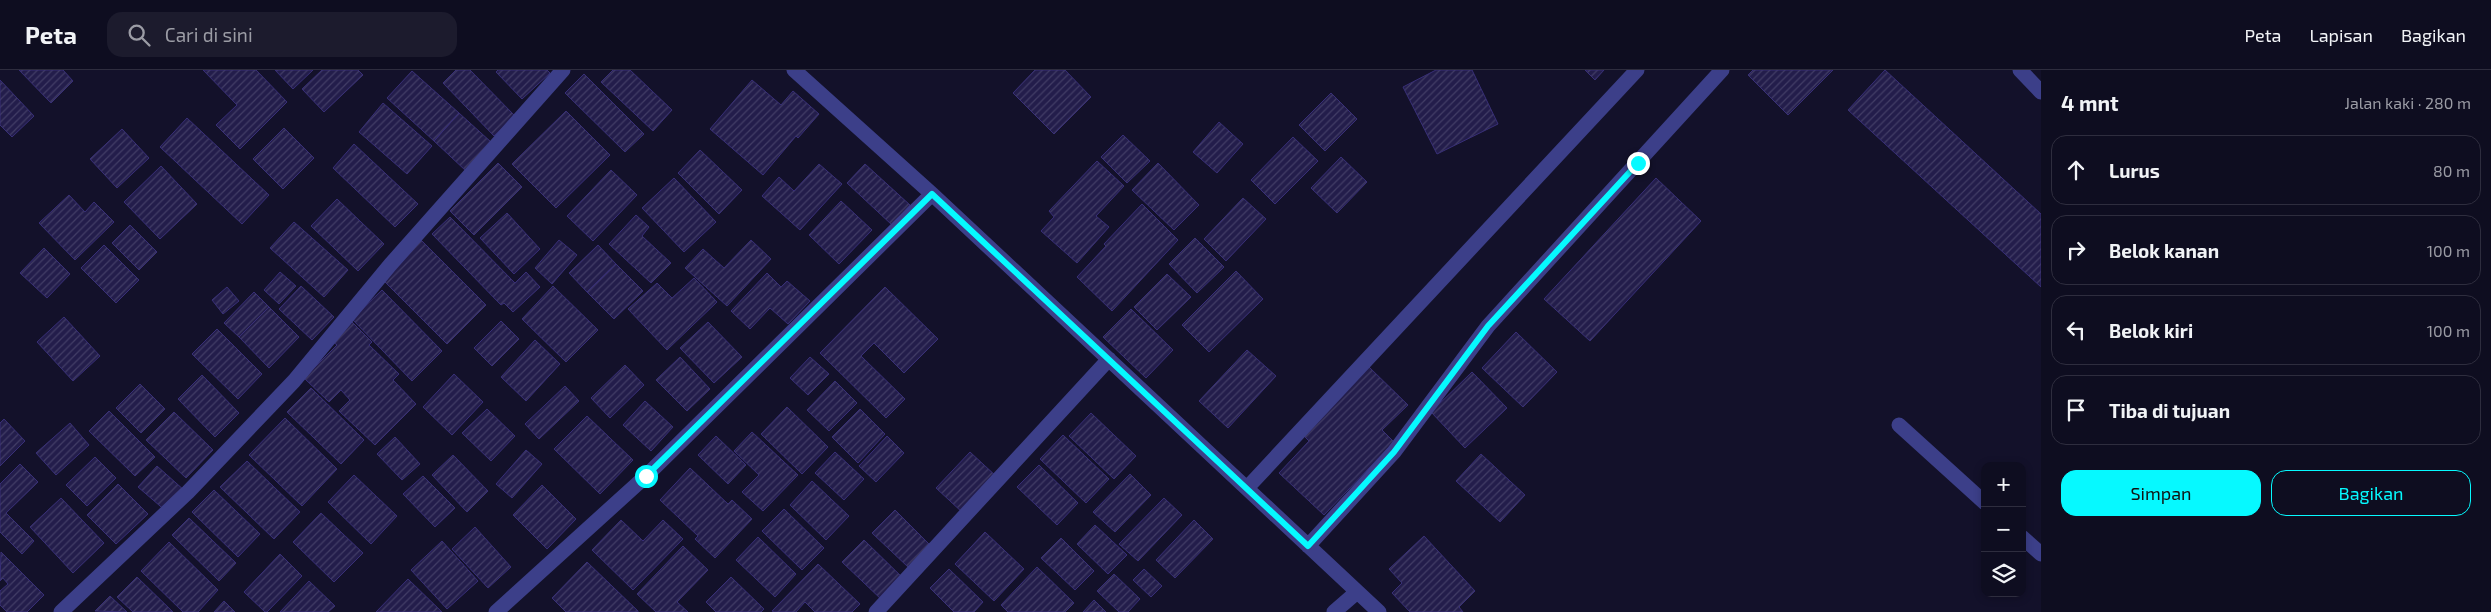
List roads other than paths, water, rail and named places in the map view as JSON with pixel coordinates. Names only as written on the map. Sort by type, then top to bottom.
[{"type":"street","points":[[61,612],[188,492],[294,381],[390,265],[563,70]]},
{"type":"street","points":[[794,70],[932,194],[1379,612]]},
{"type":"street","points":[[1247,488],[1637,70]]},
{"type":"street","points":[[1308,546],[1394,452],[1488,326],[1722,70]]},
{"type":"street","points":[[2020,70],[2041,92]]},
{"type":"street","points":[[496,612],[646,476],[932,194]]},
{"type":"street","points":[[876,612],[1109,359]]},
{"type":"street","points":[[1899,425],[1981,499]]},
{"type":"street","points":[[2026,541],[2041,554]]},
{"type":"street","points":[[1334,612],[1357,592]]}]
